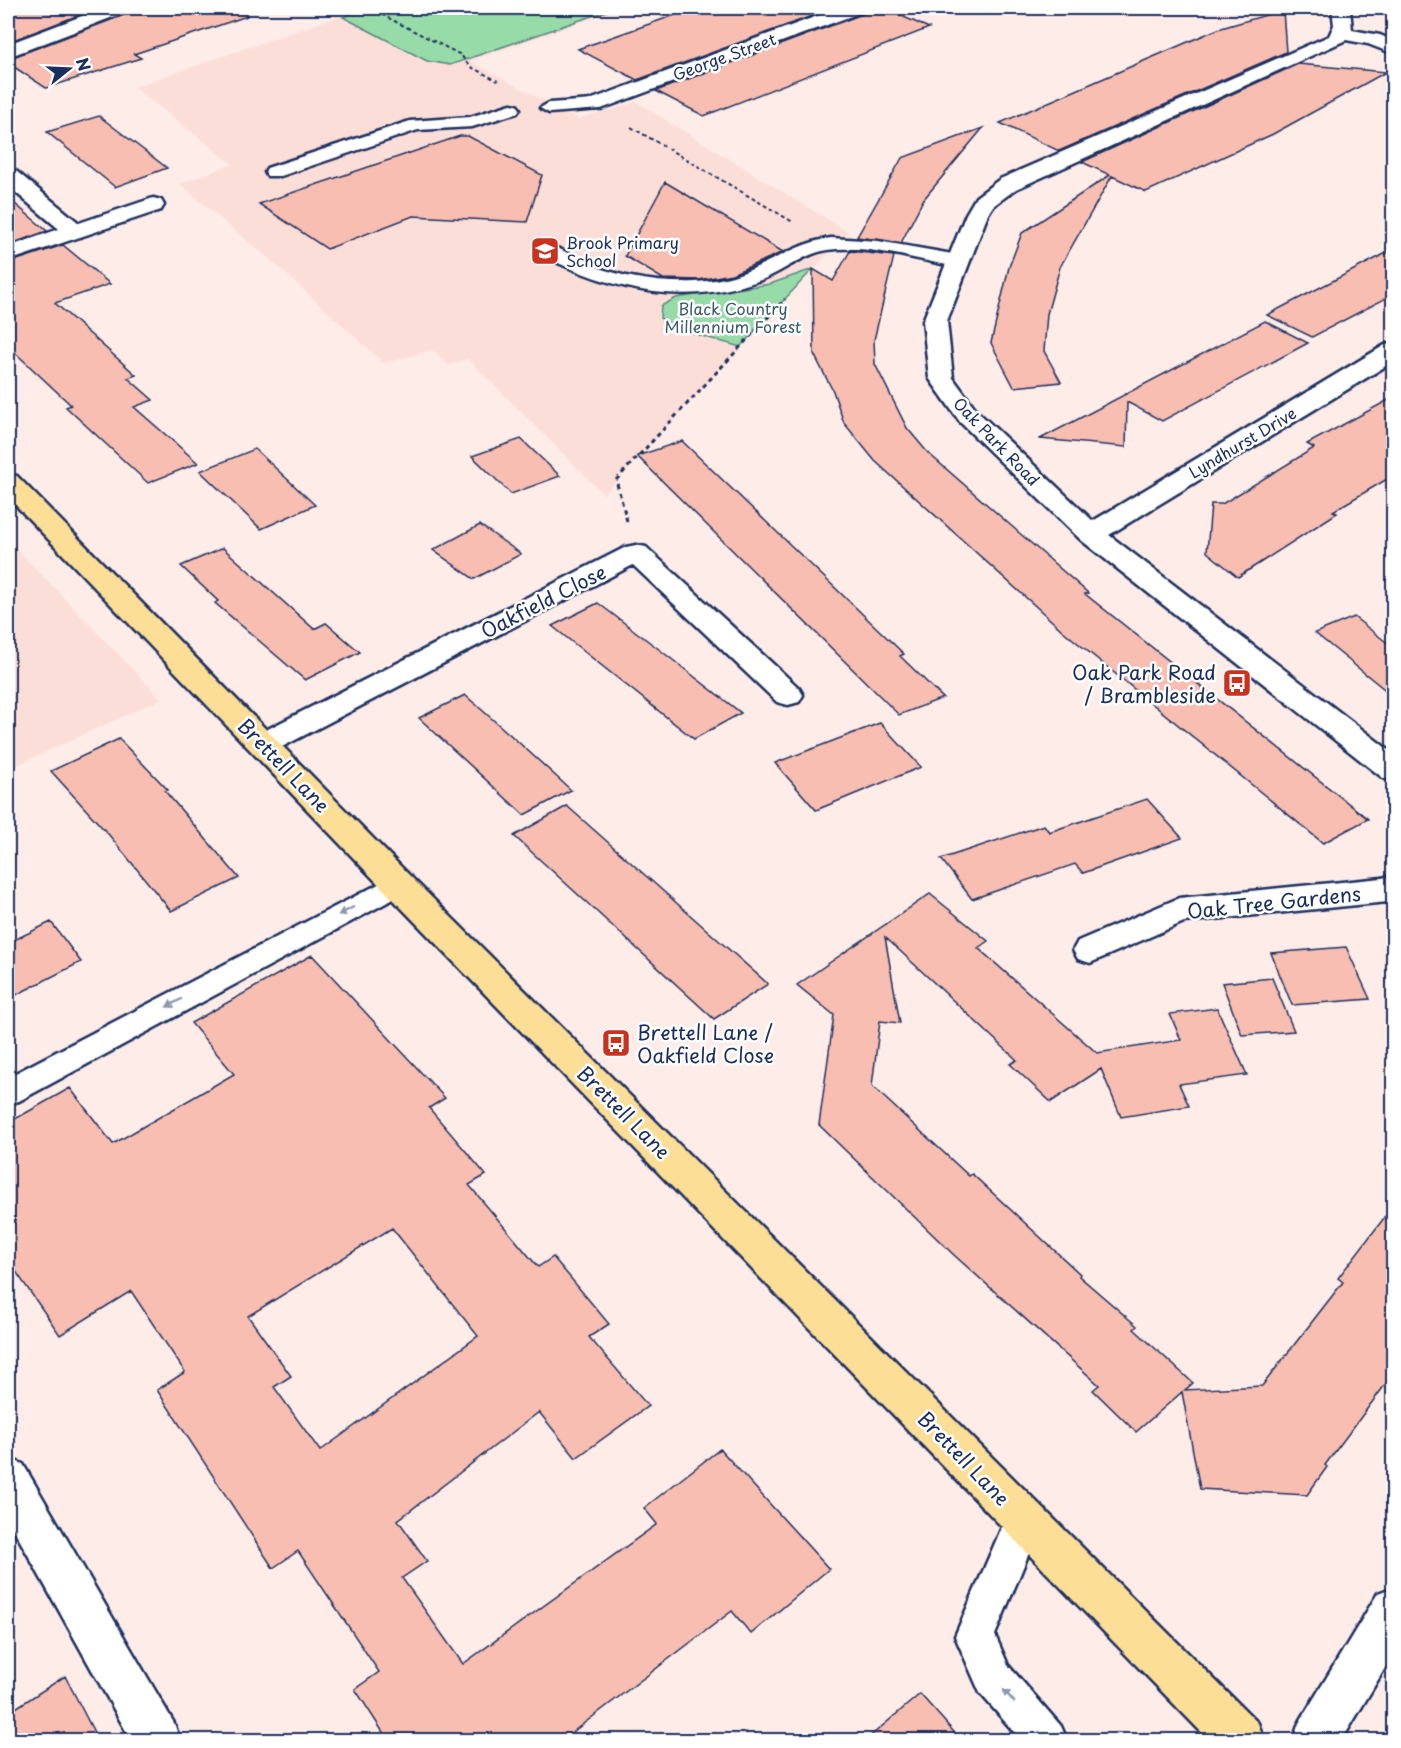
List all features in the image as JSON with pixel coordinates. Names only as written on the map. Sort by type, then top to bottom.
[{"type":"main road","name":"Brettell Lane","points":[[9,486],[196,678],[265,744],[398,884],[1241,1740]]},
{"type":"street","points":[[8,51],[119,8]]},
{"type":"street","name":"George Street","points":[[594,105],[855,8]]},
{"type":"street","points":[[1341,8],[1343,34],[1373,39],[1394,48]]},
{"type":"street","name":"Oak Park Road","points":[[1343,34],[1336,40],[1008,184],[984,202],[935,321],[941,378],[969,417],[1091,534],[1394,770]]},
{"type":"street","points":[[8,176],[75,231]]},
{"type":"street","points":[[8,254],[153,205]]},
{"type":"street","name":"Lyndhurst Drive","points":[[1091,534],[1394,350]]},
{"type":"street","points":[[636,553],[788,696]]},
{"type":"street","name":"Oakfield Close","points":[[265,744],[636,553]]},
{"type":"street","name":"Oak Tree Gardens","points":[[1090,950],[1179,910],[1388,890],[1394,887]]},
{"type":"street","points":[[8,1478],[157,1740]]},
{"type":"street","points":[[1316,1740],[1394,1609]]},
{"type":"lane","points":[[549,108],[594,105]]},
{"type":"lane","points":[[274,172],[416,125],[472,122],[511,109]]},
{"type":"lane","points":[[548,251],[592,272],[638,284],[702,287],[735,282],[811,248],[830,244],[850,244],[958,261]]},
{"type":"lane","points":[[8,1092],[398,884]]},
{"type":"lane","points":[[1024,1519],[975,1636],[994,1678],[1047,1740]]},
{"type":"path","points":[[369,8],[461,56],[469,66],[549,108]]},
{"type":"path","points":[[594,105],[830,244]]},
{"type":"path","points":[[636,553],[616,480],[789,295]]},
{"type":"shaded area","name":"Brook Primary School","points":[[363,8],[621,8],[470,61],[578,119],[636,102],[848,232],[604,494],[468,359],[448,365],[433,350],[384,363],[282,270],[180,184],[233,164],[134,87]]},
{"type":"shaded area","points":[[8,540],[161,699],[8,769]]},
{"type":"green space","points":[[367,8],[615,8],[450,65],[427,61],[343,17]]},
{"type":"green space","name":"Black Country Millennium Forest","points":[[813,269],[740,347],[678,329],[660,318],[661,306],[676,298],[770,284]]},
{"type":"building","points":[[8,8],[98,8],[8,42]]},
{"type":"building","points":[[130,8],[245,8],[247,16],[134,54],[141,58],[46,88],[8,63],[8,59],[127,14]]},
{"type":"building","points":[[695,8],[834,8],[637,80],[578,49]]},
{"type":"building","points":[[866,8],[883,8],[929,28],[704,116],[656,91],[863,14]]},
{"type":"building","points":[[1283,10],[1286,52],[1059,151],[1000,123],[1218,29]]},
{"type":"building","points":[[1298,64],[1386,72],[1273,134],[1146,192],[1112,176],[1060,267],[1047,314],[1044,351],[1061,382],[1014,387],[991,343],[1009,267],[1022,233],[1110,175],[1082,162]]},
{"type":"building","points":[[99,116],[167,168],[115,187],[47,132]]},
{"type":"building","points":[[983,128],[923,200],[901,243],[857,237],[902,158]]},
{"type":"building","points":[[460,136],[468,136],[542,175],[527,222],[413,216],[327,249],[259,204]]},
{"type":"building","points":[[665,182],[783,252],[732,274],[699,280],[663,279],[625,256]]},
{"type":"building","points":[[8,198],[47,231],[8,245]]},
{"type":"building","points":[[63,245],[110,284],[55,303],[136,375],[128,378],[153,400],[134,407],[198,463],[148,483],[66,407],[71,405],[8,346],[8,263]]},
{"type":"building","points":[[1394,249],[1394,294],[1312,337],[1267,315]]},
{"type":"building","points":[[850,251],[894,256],[874,340],[875,364],[907,428],[928,453],[1088,593],[1085,594],[1368,819],[1323,843],[1063,631],[875,461],[844,423],[833,391],[814,354],[813,269],[833,281]]},
{"type":"building","points":[[1265,321],[1308,343],[1162,421],[1127,402],[1126,447],[1040,439]]},
{"type":"building","points":[[1394,397],[1394,475],[1333,511],[1337,513],[1238,577],[1207,552],[1211,504],[1222,504],[1314,448],[1307,444]]},
{"type":"building","points":[[521,439],[560,476],[511,494],[472,456]]},
{"type":"building","points":[[682,441],[904,654],[900,656],[943,698],[899,715],[637,456]]},
{"type":"building","points":[[255,449],[315,505],[261,529],[200,471]]},
{"type":"building","points":[[480,525],[521,554],[474,579],[433,550]]},
{"type":"building","points":[[223,548],[314,629],[326,623],[360,652],[305,680],[215,603],[218,601],[181,566]]},
{"type":"building","points":[[598,603],[741,713],[694,739],[552,626]]},
{"type":"building","points":[[1354,617],[1394,648],[1394,697],[1315,633]]},
{"type":"building","points":[[465,695],[571,790],[524,815],[419,718]]},
{"type":"building","points":[[880,723],[921,767],[816,810],[775,763]]},
{"type":"building","points":[[119,739],[168,790],[165,791],[239,878],[171,911],[109,835],[51,771]]},
{"type":"building","points":[[1147,799],[1182,838],[1083,873],[1075,864],[972,899],[941,859],[1044,825],[1049,832]]},
{"type":"building","points":[[567,806],[768,984],[714,1019],[514,836]]},
{"type":"building","points":[[930,894],[988,941],[978,948],[1097,1053],[1181,1040],[1170,1014],[1217,1008],[1247,1075],[1179,1084],[1189,1106],[1121,1117],[1101,1069],[1051,1102],[1010,1064],[1017,1060],[885,937],[900,1023],[880,1021],[872,1086],[969,1176],[972,1174],[1080,1274],[1079,1276],[1137,1326],[1134,1329],[1193,1383],[1185,1390],[1262,1386],[1343,1282],[1338,1278],[1394,1205],[1394,1373],[1325,1465],[1327,1467],[1307,1495],[1200,1489],[1182,1392],[1136,1432],[1093,1390],[1099,1385],[955,1256],[819,1125],[834,1015],[797,985]]},
{"type":"building","points":[[51,922],[81,962],[8,999],[8,943]]},
{"type":"building","points":[[1346,947],[1370,999],[1292,1005],[1271,953]]},
{"type":"building","points":[[312,955],[445,1098],[429,1108],[486,1175],[469,1185],[538,1267],[553,1257],[609,1324],[589,1337],[648,1406],[576,1458],[539,1412],[398,1520],[427,1561],[402,1578],[463,1664],[657,1524],[644,1508],[720,1449],[829,1569],[751,1634],[732,1611],[562,1740],[388,1740],[355,1689],[379,1672],[298,1551],[273,1568],[157,1390],[185,1372],[131,1291],[60,1335],[8,1260],[8,1123],[70,1088],[113,1144],[234,1074],[191,1023]],"holes":[[[392,1228],[478,1336],[320,1451],[274,1387],[291,1376],[248,1316]]]},
{"type":"building","points":[[1272,978],[1294,1031],[1242,1035],[1222,983]]},
{"type":"building","points":[[65,1676],[98,1740],[8,1740],[8,1713]]},
{"type":"building","points":[[920,1694],[961,1740],[866,1740]]},
{"type":"place","name":"Brook Primary School","points":[[545,251]]},
{"type":"place","name":"Oak Park Road / Brambleside","points":[[1237,683]]},
{"type":"place","name":"Brettell Lane / Oakfield Close","points":[[616,1043]]}]
